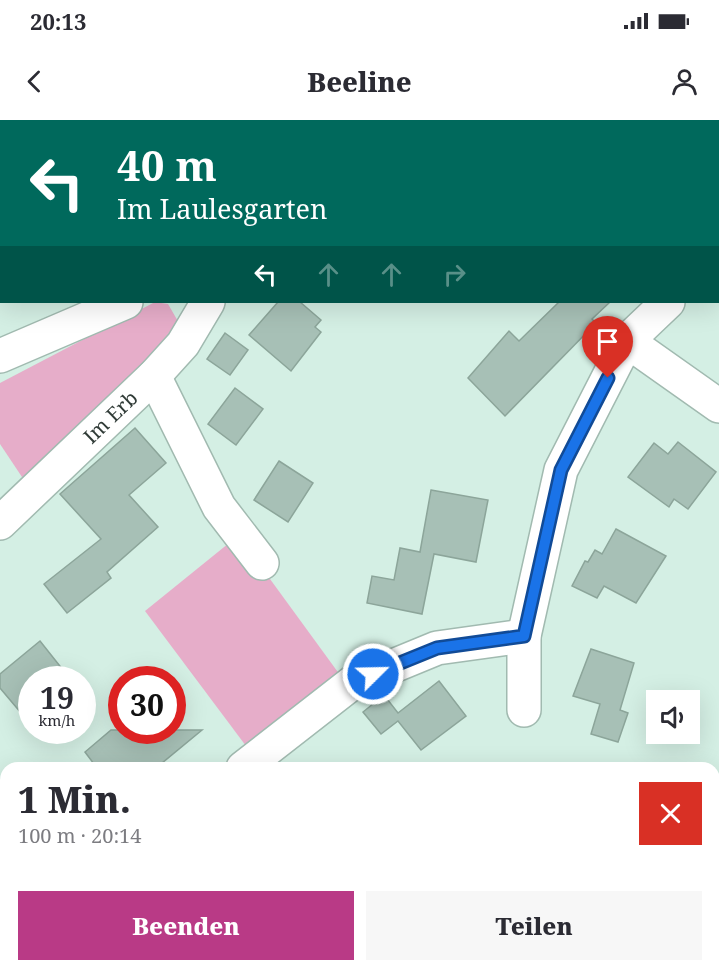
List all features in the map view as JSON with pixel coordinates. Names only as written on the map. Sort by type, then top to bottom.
[{"type":"street","points":[[3,347],[123,303]]},
{"type":"street","name":"Im Erb","points":[[0,523],[154,376],[183,344],[207,303]]},
{"type":"street","points":[[524,710],[524,636],[561,470],[627,341],[667,303]]},
{"type":"street","points":[[627,341],[719,406]]},
{"type":"street","points":[[154,376],[219,507],[262,563]]},
{"type":"street","points":[[251,762],[352,683],[437,648],[524,636]]},
{"type":"shaded area","points":[[153,303],[168,304],[179,323],[174,341],[26,483],[0,444],[0,383]]},
{"type":"shaded area","points":[[234,539],[270,579],[340,675],[246,746],[145,611]]},
{"type":"building","points":[[277,303],[301,303],[321,320],[315,327],[321,332],[291,371],[249,335]]},
{"type":"building","points":[[558,303],[609,303],[592,319],[596,323],[505,416],[468,378],[509,331],[519,341]]},
{"type":"building","points":[[225,333],[248,350],[230,375],[207,359]]},
{"type":"building","points":[[235,388],[263,409],[236,445],[208,424]]},
{"type":"building","points":[[135,428],[166,463],[129,495],[158,527],[107,572],[111,578],[67,613],[44,584],[101,539],[60,494]]},
{"type":"building","points":[[678,442],[716,472],[688,509],[674,499],[669,507],[628,477],[654,443],[668,454]]},
{"type":"building","points":[[279,461],[313,483],[288,522],[254,500]]},
{"type":"building","points":[[431,490],[488,500],[476,562],[434,554],[422,614],[367,603],[372,576],[394,580],[400,548],[420,552]]},
{"type":"building","points":[[616,529],[666,556],[636,603],[604,586],[597,598],[572,586],[585,561],[588,562],[595,550],[602,554]]},
{"type":"building","points":[[40,641],[60,666],[18,666],[18,709],[0,688],[0,674]]},
{"type":"building","points":[[591,649],[634,663],[620,710],[628,713],[618,742],[591,734],[600,704],[573,696]]},
{"type":"building","points":[[439,681],[466,716],[421,750],[398,721],[381,734],[363,712],[384,695],[398,713]]},
{"type":"building","points":[[186,730],[202,730],[186,743]]},
{"type":"building","points":[[108,733],[108,744],[185,744],[163,762],[92,762],[85,752]]},
{"type":"route","points":[[373,674],[437,648],[524,636],[561,470],[608,378]]}]
